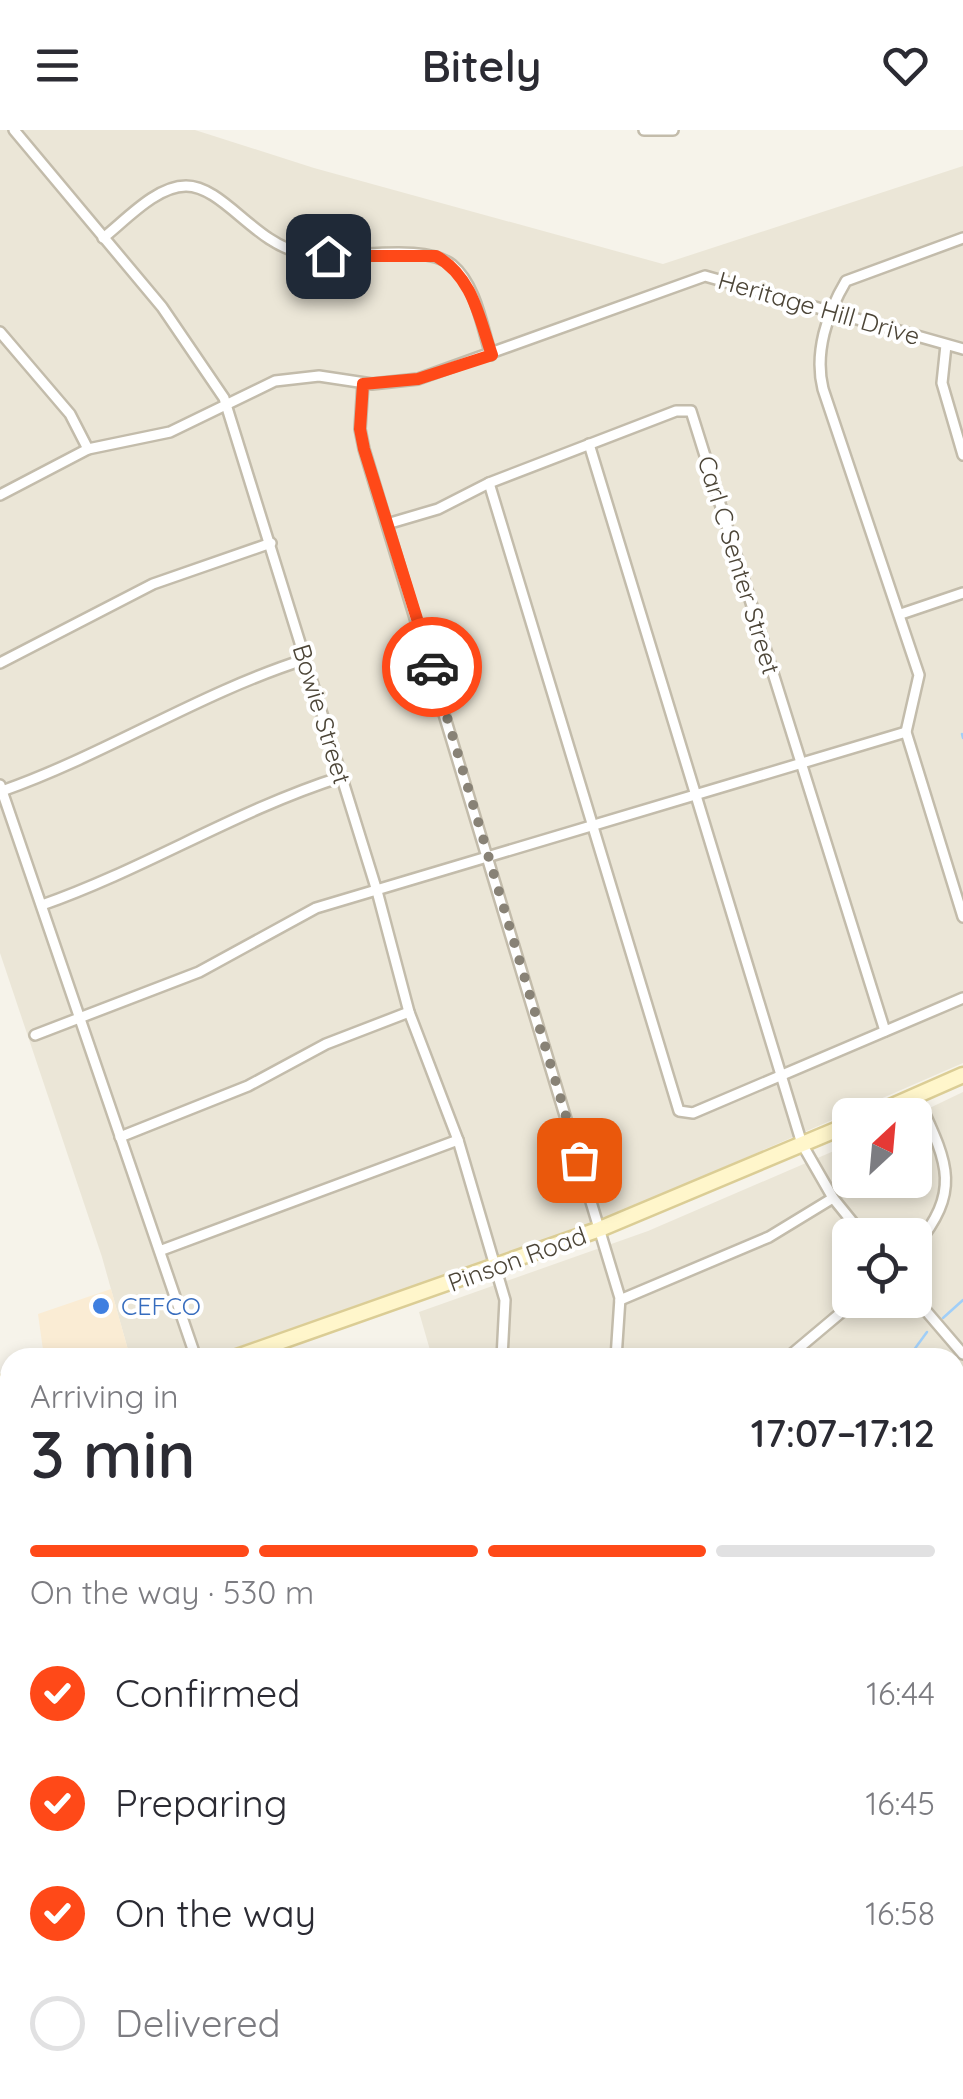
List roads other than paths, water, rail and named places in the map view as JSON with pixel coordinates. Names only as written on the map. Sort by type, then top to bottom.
[{"type":"main road","points":[[912,1098],[963,1074]]},
{"type":"main road","name":"Pinson Road","points":[[263,1348],[600,1229],[832,1132]]},
{"type":"street","name":"Bowie Street","points":[[14,130],[182,333],[214,377],[226,402],[377,891],[409,1012],[458,1140],[505,1300],[503,1348]]},
{"type":"street","points":[[644,130],[673,130]]},
{"type":"street","points":[[103,238],[164,190],[189,186],[212,193],[257,234],[291,250],[328,256],[436,256],[460,274],[492,355]]},
{"type":"street","points":[[963,238],[854,276],[832,310],[818,359],[819,374],[919,675],[906,732],[963,917]]},
{"type":"street","name":"Heritage Hill Drive","points":[[0,496],[88,449],[170,432],[226,402],[298,376],[363,384],[418,379],[705,276],[963,349]]},
{"type":"street","points":[[0,332],[70,414],[88,449]]},
{"type":"street","points":[[0,350],[8,342]]},
{"type":"street","points":[[946,345],[942,383],[963,455]]},
{"type":"street","points":[[363,384],[360,429],[620,1300],[617,1348]]},
{"type":"street","name":"Carl C Senter Street","points":[[388,524],[438,509],[489,482],[676,411],[685,409],[696,416],[730,548],[885,1031]]},
{"type":"street","points":[[590,444],[802,1144],[832,1198],[848,1218]]},
{"type":"street","points":[[489,482],[679,1111],[693,1112],[783,1077],[963,998]]},
{"type":"street","points":[[0,663],[154,584],[271,542]]},
{"type":"street","points":[[901,614],[963,593]]},
{"type":"street","points":[[193,1348],[1,788],[95,755],[224,687],[306,660]]},
{"type":"street","points":[[35,1035],[199,972],[299,915],[906,732]]},
{"type":"street","points":[[42,905],[134,870],[256,806],[342,777]]},
{"type":"street","points":[[120,1138],[409,1012]]},
{"type":"street","points":[[917,1096],[948,1164],[952,1189],[946,1214],[932,1228]]},
{"type":"street","points":[[162,1250],[458,1140]]},
{"type":"street","points":[[620,1300],[792,1226],[832,1198]]},
{"type":"street","points":[[799,1348],[835,1318]]},
{"type":"street","points":[[932,1318],[958,1348]]},
{"type":"waterway","points":[[962,734],[963,738]]},
{"type":"waterway","points":[[943,1318],[963,1300]]},
{"type":"waterway","points":[[915,1348],[927,1332]]},
{"type":"place","name":"CEFCO","points":[[101,1306]]}]
